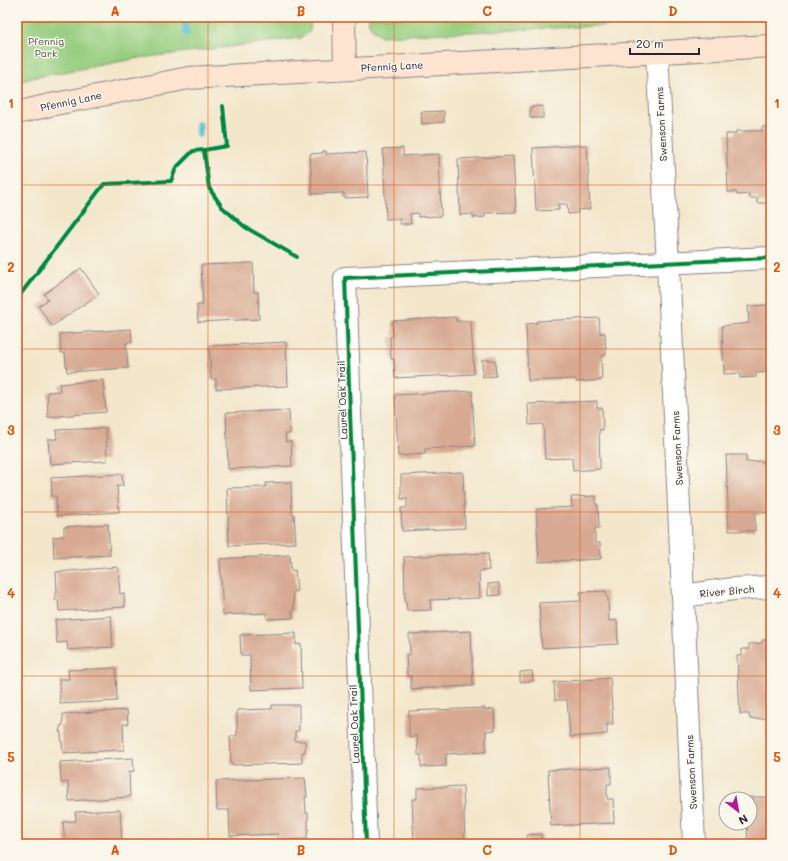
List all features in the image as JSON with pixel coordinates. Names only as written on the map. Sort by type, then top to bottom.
[{"type":"street","points":[[344,17],[345,69]]},
{"type":"street","name":"Pfennig Lane","points":[[17,113],[50,105],[189,78],[771,46]]},
{"type":"street","name":"Swenson Farms","points":[[657,52],[694,844]]},
{"type":"street","points":[[668,263],[771,258]]},
{"type":"street","name":"Laurel Oak Trail","points":[[366,844],[345,278],[668,263]]},
{"type":"street","name":"River Birch","points":[[683,596],[733,589],[771,587]]},
{"type":"green space","name":"Pfennig Park","points":[[17,17],[311,17],[310,31],[301,38],[139,58],[32,78],[17,83]]},
{"type":"green space","points":[[368,17],[771,18],[382,36],[372,28]]},
{"type":"building","points":[[543,106],[543,118],[530,118],[530,107]]},
{"type":"building","points":[[444,111],[444,122],[422,124],[421,112]]},
{"type":"building","points":[[762,127],[771,127],[771,203],[757,203],[757,198],[749,198],[749,194],[737,195],[736,192],[728,192],[726,134],[735,134],[736,131],[762,131]]},
{"type":"building","points":[[587,145],[590,209],[577,210],[578,213],[568,214],[567,204],[558,204],[559,210],[536,211],[533,148]]},
{"type":"building","points":[[403,148],[403,156],[439,154],[441,216],[418,217],[418,213],[410,214],[411,224],[400,224],[400,219],[386,219],[383,149]]},
{"type":"building","points":[[323,151],[326,151],[326,154],[366,152],[368,197],[344,198],[344,193],[312,194],[310,154],[323,153]]},
{"type":"building","points":[[513,156],[516,212],[485,213],[485,217],[473,218],[473,214],[460,215],[458,159]]},
{"type":"building","points":[[253,263],[254,292],[258,292],[259,319],[198,322],[197,305],[203,305],[201,265]]},
{"type":"building","points":[[81,268],[99,294],[52,326],[38,306],[48,300],[44,294]]},
{"type":"building","points":[[771,305],[771,372],[756,373],[756,377],[740,378],[740,373],[724,374],[722,326],[749,323],[748,306]]},
{"type":"building","points":[[456,317],[456,321],[471,321],[474,374],[395,378],[394,359],[391,359],[390,337],[393,337],[392,321]]},
{"type":"building","points":[[599,318],[600,333],[605,333],[606,355],[601,356],[602,380],[576,382],[576,379],[528,381],[526,324],[537,323],[537,321]]},
{"type":"building","points":[[131,329],[132,342],[126,343],[128,368],[67,372],[65,353],[61,353],[60,334]]},
{"type":"building","points":[[286,342],[288,386],[216,389],[216,379],[211,379],[209,346]]},
{"type":"building","points":[[482,360],[495,360],[496,376],[483,377]]},
{"type":"building","points":[[103,380],[106,412],[48,417],[47,392],[60,391],[59,384]]},
{"type":"building","points":[[472,391],[475,446],[425,449],[425,454],[398,456],[395,395]]},
{"type":"building","points":[[597,401],[597,408],[602,408],[603,430],[599,430],[600,469],[573,471],[572,458],[545,459],[543,424],[529,425],[528,404]]},
{"type":"building","points":[[289,410],[290,434],[285,434],[286,442],[291,441],[292,466],[228,469],[226,413]]},
{"type":"building","points":[[106,428],[107,461],[50,464],[48,439],[57,439],[56,430]]},
{"type":"building","points":[[726,455],[746,455],[746,462],[763,461],[763,464],[771,464],[771,511],[770,513],[755,513],[755,531],[729,531]]},
{"type":"building","points":[[463,472],[465,528],[402,531],[401,508],[407,508],[407,498],[401,499],[401,475]]},
{"type":"building","points":[[122,474],[123,486],[117,486],[119,512],[57,516],[56,496],[52,496],[51,478]]},
{"type":"building","points":[[291,482],[292,514],[294,514],[296,543],[229,546],[227,488],[266,487],[266,483]]},
{"type":"building","points":[[596,496],[599,528],[595,528],[595,543],[600,543],[601,559],[539,562],[536,509],[572,507],[571,497]]},
{"type":"building","points":[[108,524],[110,555],[54,558],[53,537],[64,536],[64,527]]},
{"type":"building","points":[[488,553],[489,570],[479,571],[480,598],[430,600],[431,610],[407,611],[405,601],[404,557]]},
{"type":"building","points":[[290,555],[291,571],[295,570],[297,591],[293,592],[293,618],[267,619],[267,613],[223,615],[220,559]]},
{"type":"building","points":[[118,567],[120,594],[124,593],[125,607],[59,611],[58,600],[55,600],[55,593],[57,592],[56,572]]},
{"type":"building","points":[[499,583],[500,595],[488,596],[488,584]]},
{"type":"building","points":[[606,591],[608,598],[609,621],[617,620],[618,644],[542,648],[539,603],[581,601],[580,592]]},
{"type":"building","points":[[111,616],[113,647],[68,650],[67,642],[57,643],[55,620]]},
{"type":"building","points":[[471,631],[473,686],[411,689],[411,676],[407,676],[406,655],[410,654],[409,634]]},
{"type":"building","points":[[296,633],[296,645],[301,644],[302,688],[251,690],[250,655],[241,655],[240,635]]},
{"type":"building","points":[[762,640],[771,640],[771,718],[750,719],[749,714],[740,714],[737,656],[742,655],[742,649],[749,649],[749,644],[762,643]]},
{"type":"building","points":[[116,668],[117,701],[60,704],[59,679],[69,679],[68,670]]},
{"type":"building","points":[[532,671],[533,681],[520,682],[520,672]]},
{"type":"building","points":[[610,678],[613,724],[607,724],[607,734],[570,737],[567,700],[555,700],[554,682]]},
{"type":"building","points":[[272,705],[299,705],[299,731],[295,731],[295,741],[305,741],[305,752],[302,752],[302,763],[231,765],[230,736],[237,736],[237,710],[272,709]]},
{"type":"building","points":[[485,708],[484,710],[494,709],[495,730],[486,731],[486,752],[446,754],[446,766],[421,767],[421,755],[418,755],[417,736],[409,737],[409,711]]},
{"type":"building","points":[[127,710],[128,724],[123,724],[124,750],[63,753],[60,726],[63,725],[63,714]]},
{"type":"building","points":[[133,758],[134,771],[129,772],[130,797],[69,801],[68,782],[61,783],[60,762]]},
{"type":"building","points":[[611,767],[611,784],[607,784],[607,799],[613,799],[614,823],[551,826],[548,770]]},
{"type":"building","points":[[305,778],[307,797],[305,797],[306,813],[308,813],[307,839],[278,840],[278,834],[230,836],[229,810],[217,810],[216,781]]},
{"type":"building","points":[[463,786],[465,843],[414,844],[412,799],[417,799],[417,788]]},
{"type":"building","points":[[758,797],[768,797],[768,800],[771,800],[771,844],[748,844],[747,831],[758,831]]},
{"type":"building","points":[[120,810],[122,841],[65,844],[63,822],[76,821],[75,812]]},
{"type":"building","points":[[541,834],[542,843],[528,844],[527,835]]},
{"type":"waterway","points":[[185,17],[186,33]]},
{"type":"waterway","points":[[199,124],[199,134]]},
{"type":"cycle path","points":[[223,106],[227,146],[204,150],[209,188],[222,207],[245,227],[297,257]]},
{"type":"cycle path","points":[[17,299],[104,184],[171,181],[176,168],[193,151],[204,150]]},
{"type":"cycle path","points":[[366,844],[345,278],[771,258]]}]
